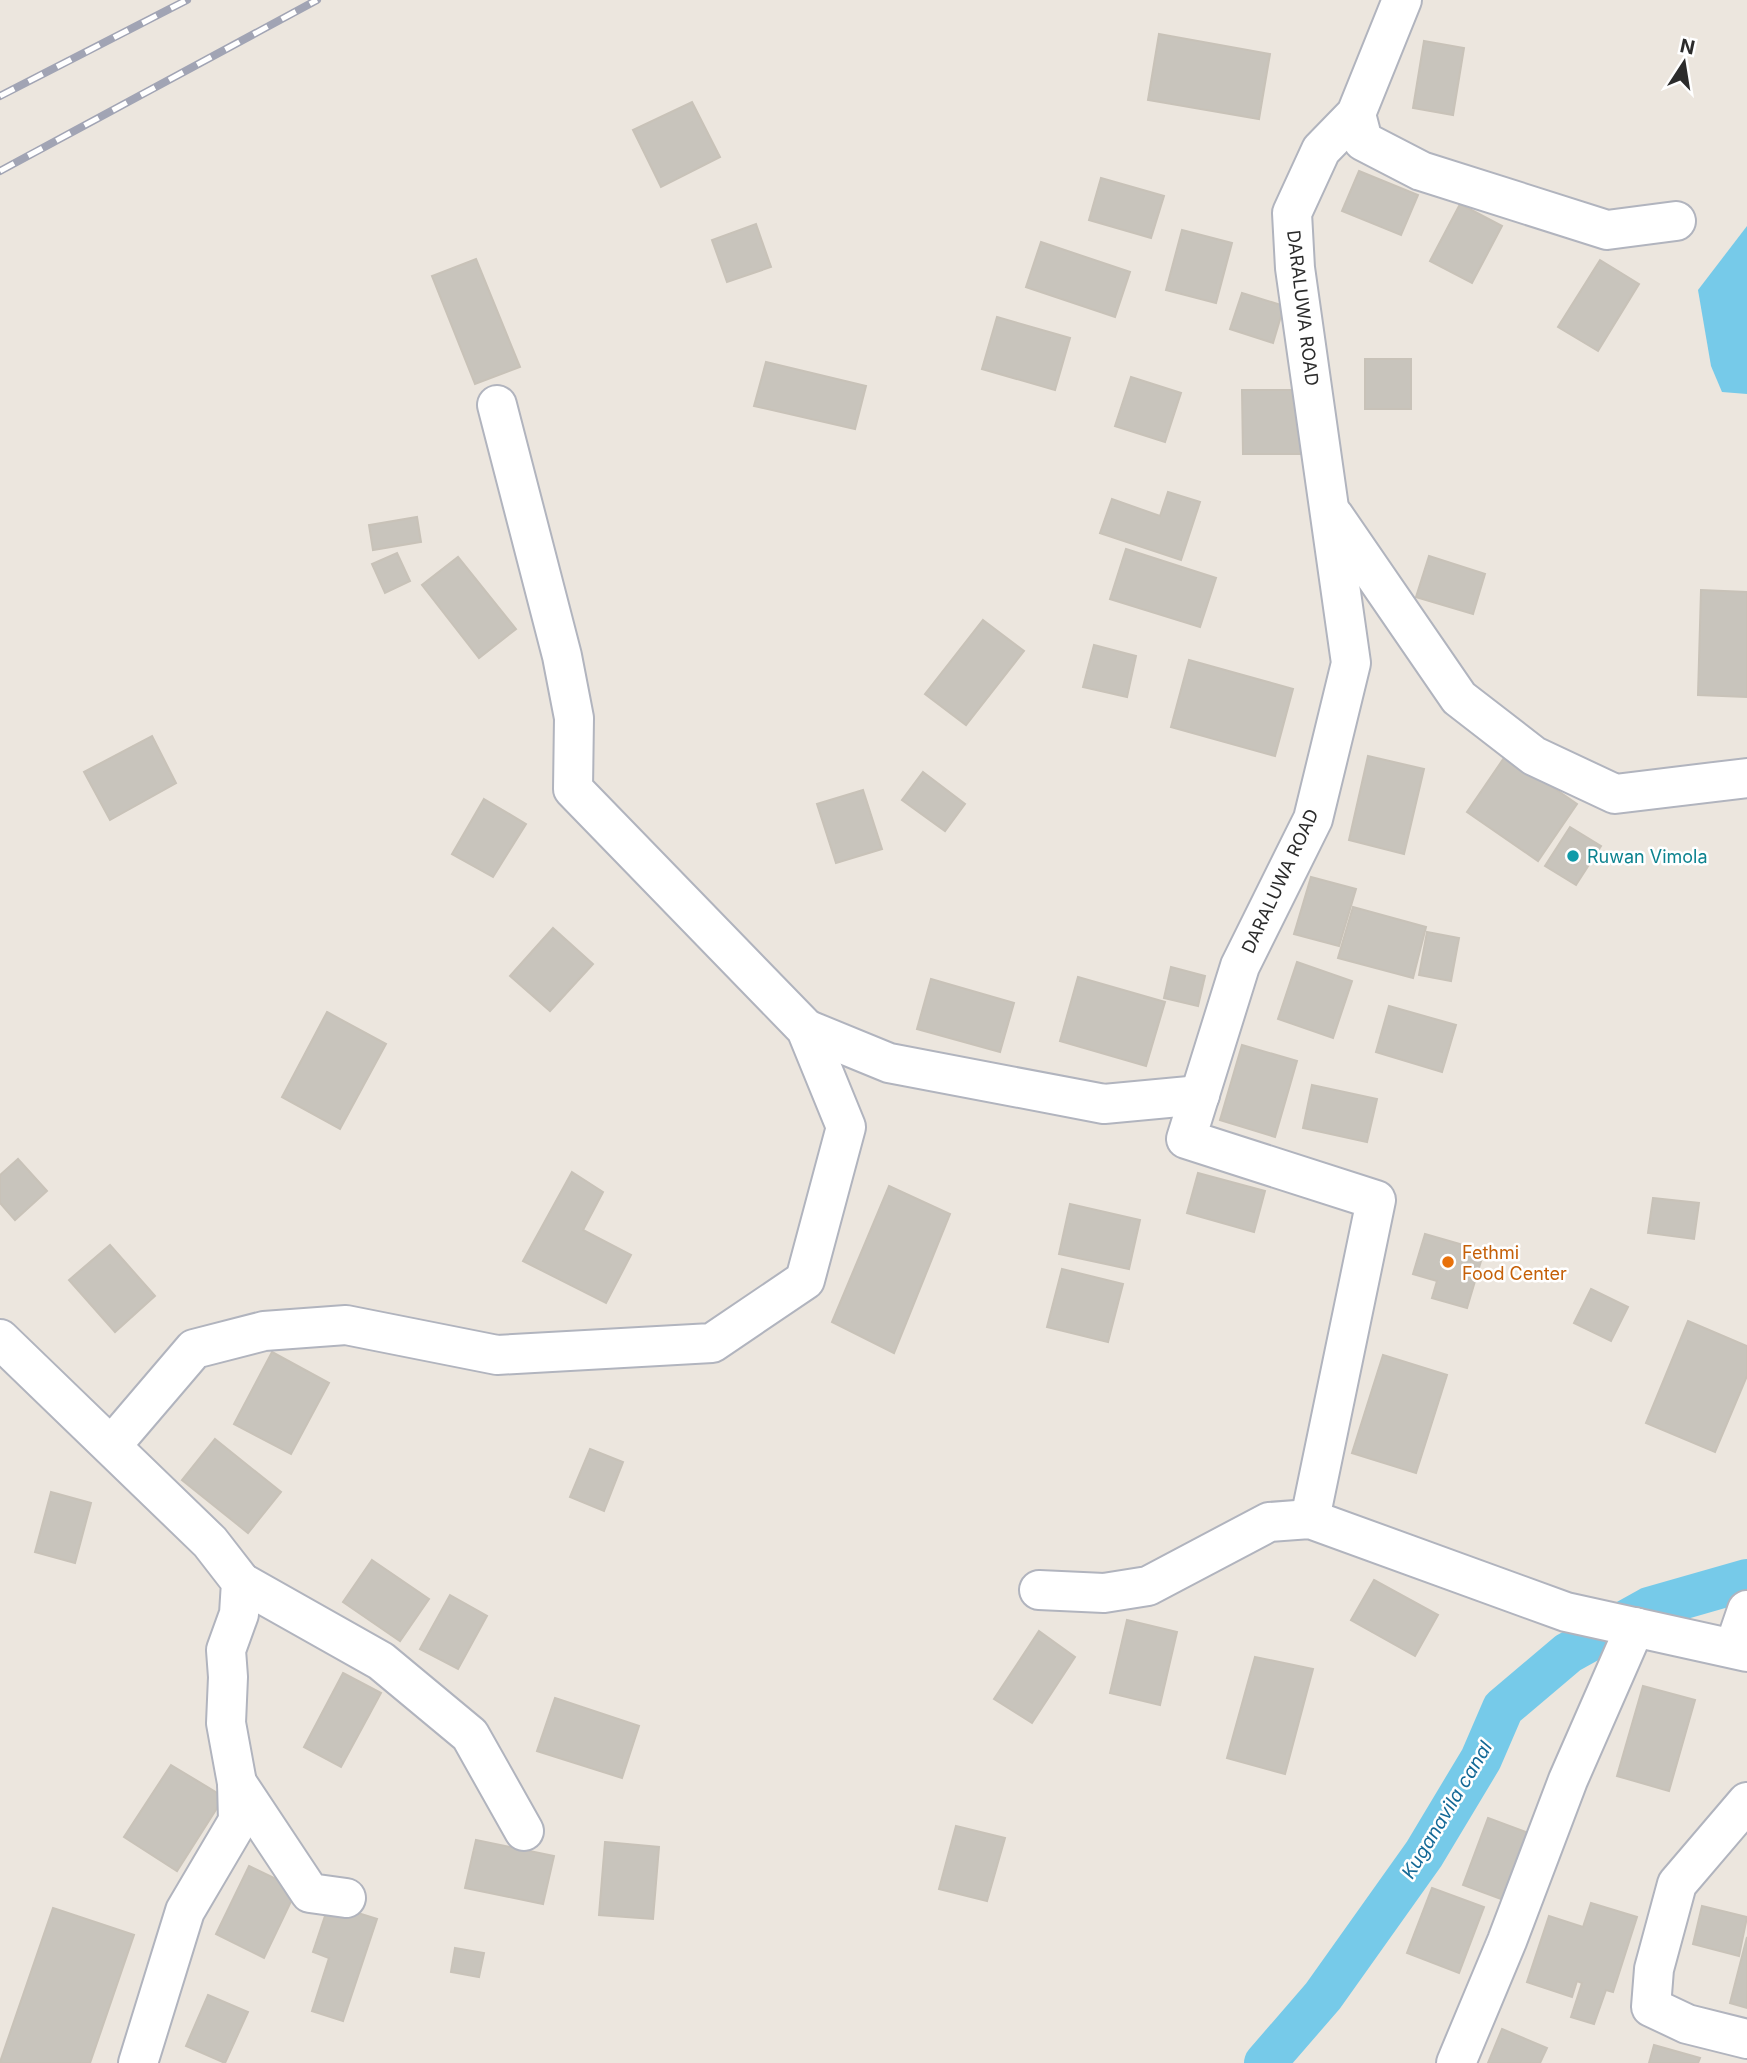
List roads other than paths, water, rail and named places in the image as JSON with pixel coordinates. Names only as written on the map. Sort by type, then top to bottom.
[{"type":"street","name":"DARALUWA ROAD","points":[[1310,1518],[1376,1200],[1186,1139],[1240,966],[1313,819],[1350,663],[1294,268],[1292,213],[1321,150],[1356,114],[1402,0]]},
{"type":"street","points":[[1356,114],[1363,141],[1421,172],[1607,230],[1676,221]]},
{"type":"street","points":[[112,1445],[194,1349],[264,1331],[346,1325],[497,1354],[712,1343],[805,1280],[846,1127],[806,1029],[573,789],[574,718],[562,656],[497,405]]},
{"type":"street","points":[[1328,508],[1459,698],[1534,756],[1615,793],[1747,778]]},
{"type":"street","points":[[806,1029],[889,1063],[1104,1104],[1200,1095]]},
{"type":"street","points":[[0,1339],[210,1542],[242,1582],[381,1661],[470,1735],[524,1830]]},
{"type":"street","points":[[1039,1590],[1104,1593],[1148,1586],[1269,1522],[1310,1518],[1412,1553],[1566,1612],[1741,1650],[1747,1610]]},
{"type":"street","points":[[138,2063],[185,1911],[238,1821],[237,1783],[226,1723],[226,1650],[239,1614],[242,1582]]},
{"type":"street","points":[[1457,2063],[1568,1780],[1635,1627]]},
{"type":"street","points":[[237,1783],[310,1894],[346,1898]]},
{"type":"street","points":[[1747,1802],[1677,1884],[1654,1969],[1651,2007],[1687,2024],[1747,2039]]},
{"type":"water","points":[[1747,226],[1747,394],[1722,392],[1711,366],[1698,290]]},
{"type":"waterway","name":"Kuganavila canal","points":[[1265,2063],[1323,1996],[1424,1854],[1481,1759],[1503,1708],[1568,1653],[1649,1608],[1747,1580]]},
{"type":"railway","points":[[0,96],[187,0]]},
{"type":"railway","points":[[0,171],[317,0]]},
{"type":"place","name":"Ruwan Vimola","points":[[1573,856]]},
{"type":"place","name":"Fethmi Food Center","points":[[1448,1262]]}]
